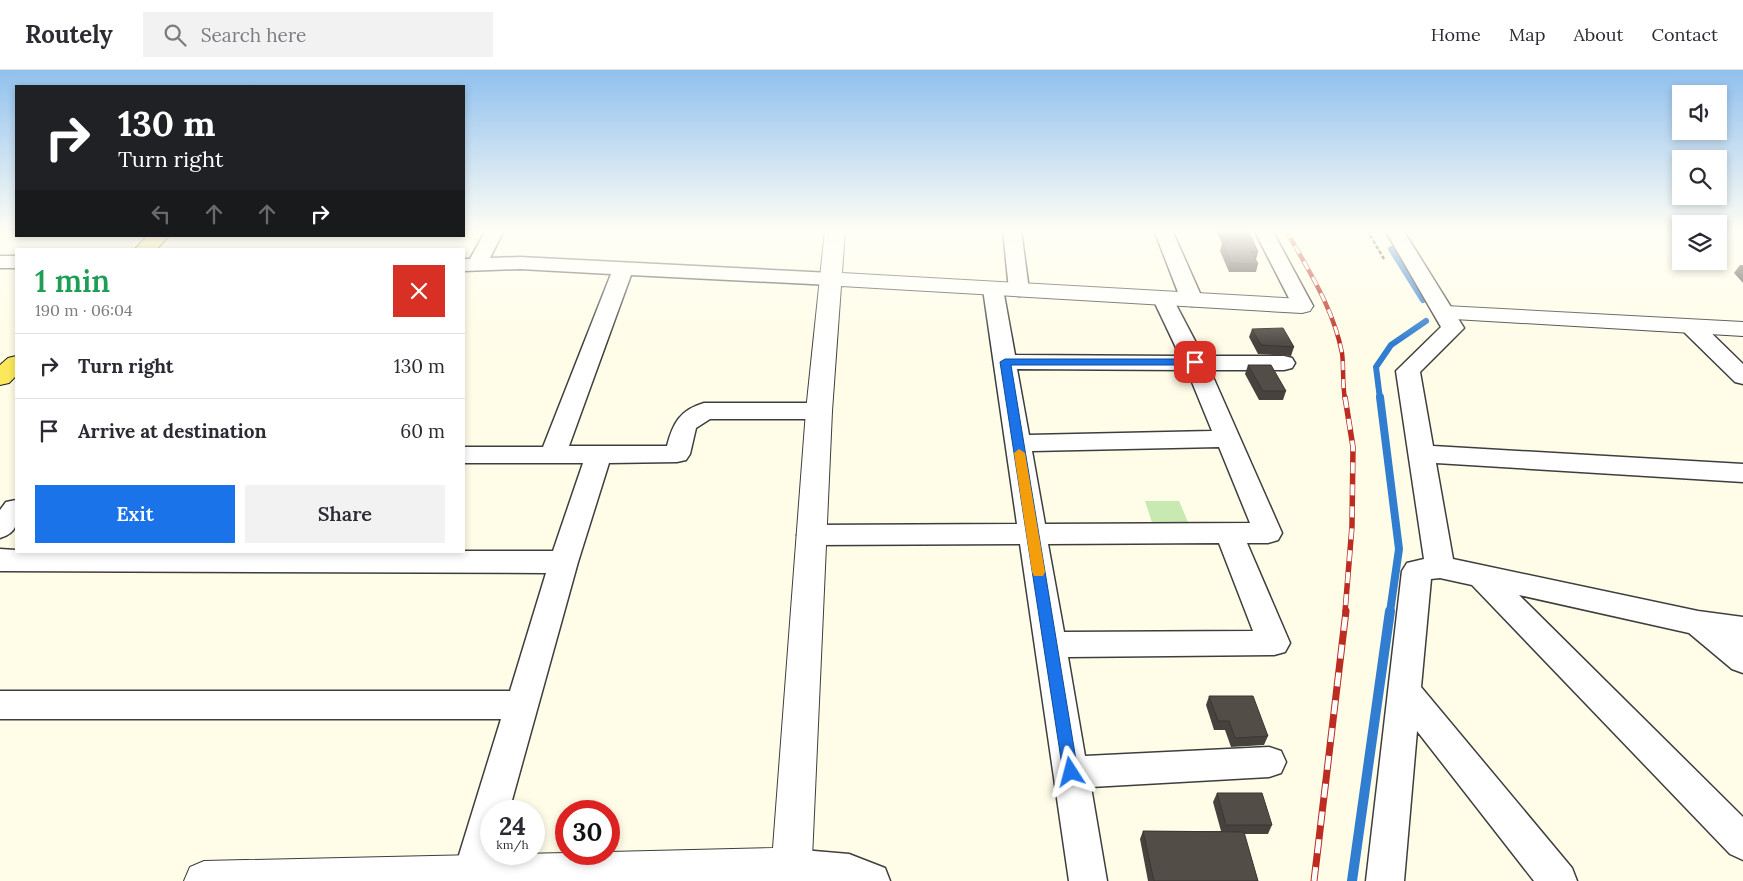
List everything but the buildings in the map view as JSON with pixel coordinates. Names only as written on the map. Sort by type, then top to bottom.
[{"type":"main road","points":[[0,378],[15,364]]},
{"type":"street","points":[[620,268],[1302,306]]},
{"type":"street","points":[[553,455],[623,268]]},
{"type":"street","points":[[791,874],[819,411],[832,268]]},
{"type":"street","points":[[1008,268],[1005,362],[1088,881]]},
{"type":"street","points":[[1179,268],[1192,300]]},
{"type":"street","points":[[1282,268],[1302,306]]},
{"type":"street","points":[[1417,268],[1453,328],[1408,371],[1440,567]]},
{"type":"street","points":[[812,535],[1268,534],[1195,362],[1163,299]]},
{"type":"street","points":[[1445,313],[1693,328],[1743,329]]},
{"type":"street","points":[[1693,328],[1743,377]]},
{"type":"street","points":[[1005,362],[1284,363]]},
{"type":"street","points":[[465,455],[598,456],[677,454],[685,425],[704,411],[819,411]]},
{"type":"street","points":[[1018,443],[1228,439]]},
{"type":"street","points":[[1422,454],[1743,473]]},
{"type":"street","points":[[471,878],[564,562],[598,456]]},
{"type":"street","points":[[0,528],[15,510]]},
{"type":"street","points":[[1050,645],[1274,643],[1229,534]]},
{"type":"street","points":[[0,560],[564,562]]},
{"type":"street","points":[[1386,881],[1417,571],[1440,567],[1698,623],[1743,629]]},
{"type":"street","points":[[1481,576],[1743,842]]},
{"type":"street","points":[[1698,623],[1743,660]]},
{"type":"street","points":[[1405,691],[1558,881]]},
{"type":"street","points":[[0,705],[521,705]]},
{"type":"street","points":[[1071,772],[1269,762]]},
{"type":"street","points":[[204,881],[849,873],[871,881]]},
{"type":"green space","points":[[1145,501],[1179,501],[1191,529],[1154,529]]},
{"type":"waterway","points":[[1403,268],[1423,300]]},
{"type":"waterway","points":[[1380,399],[1376,367],[1391,345],[1426,321]]},
{"type":"waterway","points":[[1380,397],[1399,549],[1390,612]]},
{"type":"waterway","points":[[1352,881],[1390,611]]},
{"type":"railway","points":[[1307,268],[1326,304],[1338,336],[1342,353],[1345,399]]},
{"type":"railway","points":[[1345,397],[1353,447],[1352,526],[1345,612]]},
{"type":"railway","points":[[1314,881],[1346,611]]},
{"type":"slow traffic","points":[[1019,453],[1039,572]]},
{"type":"route","points":[[1071,772],[1005,362],[1195,362]]}]
